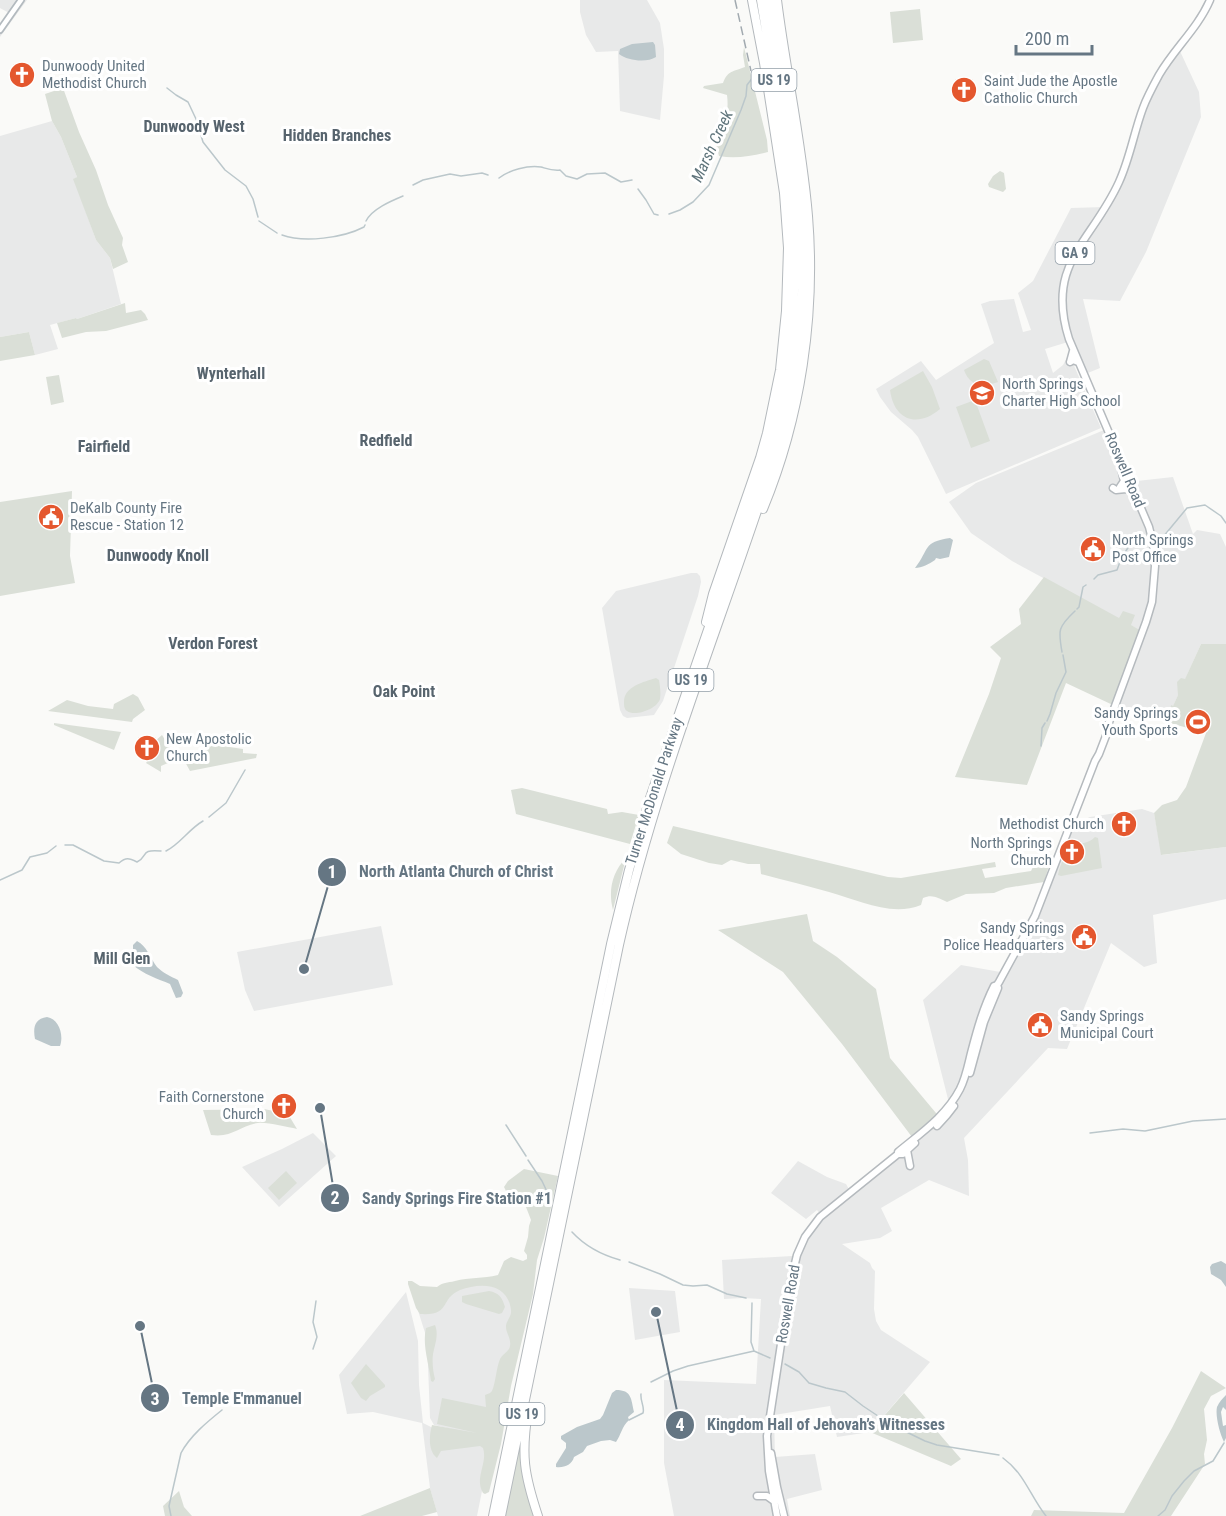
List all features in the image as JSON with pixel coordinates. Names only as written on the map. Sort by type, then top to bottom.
[{"type":"highway","name":"Turner McDonald Parkway","points":[[493,1516],[620,906],[647,808],[770,447],[784,387],[793,317],[794,218],[761,0]]},
{"type":"highway","name":"Turner McDonald Parkway","points":[[501,1516],[636,872],[660,792],[773,463],[787,411],[798,346],[802,289],[802,239],[798,190],[769,0]]},
{"type":"highway","points":[[749,533],[764,506],[778,467],[799,389],[805,353],[810,263],[808,216],[779,0]]},
{"type":"highway","points":[[706,635],[711,602],[767,433],[784,341],[788,248],[784,193],[773,121],[749,2]]},
{"type":"highway","points":[[538,1516],[526,1479],[523,1443],[543,1311]]},
{"type":"main road","points":[[9,16],[16,0]]},
{"type":"main road","points":[[0,30],[21,0]]},
{"type":"main road","name":"Roswell Road","points":[[777,1516],[768,1463],[767,1436],[790,1285],[802,1243],[811,1227],[825,1212],[939,1119],[957,1093],[967,1070],[981,1017],[994,986],[997,985],[1035,916],[1109,728],[1108,725],[1149,615],[1155,585],[1155,566],[1149,527],[1078,362],[1073,360],[1070,362],[1073,351],[1065,329],[1062,306],[1064,283],[1069,265],[1078,247],[1108,204],[1119,182],[1143,109],[1154,85],[1199,20],[1210,0]]},
{"type":"main road","points":[[1122,463],[1124,481],[1116,490],[1126,489],[1135,493]]},
{"type":"main road","name":"Roswell Road","points":[[898,1154],[903,1154],[945,1118],[961,1095],[970,1075],[984,1022],[998,988],[997,985]]},
{"type":"main road","points":[[907,1150],[910,1166]]},
{"type":"main road","name":"Roswell Road","points":[[769,1426],[772,1461],[784,1516]]},
{"type":"main road","points":[[757,1496],[767,1496],[774,1502]]},
{"type":"shaded area","points":[[0,0],[27,0],[0,37],[0,27],[11,14],[0,8]]},
{"type":"shaded area","points":[[580,0],[647,0],[660,23],[664,49],[660,120],[620,111],[618,51],[596,52],[586,35],[580,12]]},
{"type":"shaded area","points":[[920,9],[923,40],[893,43],[890,12]]},
{"type":"shaded area","points":[[653,42],[656,57],[652,59],[637,60],[619,54],[620,49],[632,44]]},
{"type":"shaded area","points":[[744,47],[768,152],[744,157],[719,156],[716,144],[726,121],[727,95],[703,88],[723,83],[729,74],[745,67]]},
{"type":"shaded area","points":[[1179,49],[1199,92],[1201,117],[1146,252],[1120,301],[1083,299],[1100,368],[1083,375],[1068,342],[1045,349],[1053,373],[1063,365],[1069,354],[1101,428],[946,494],[918,437],[891,412],[876,389],[921,361],[936,380],[994,343],[981,304],[1014,299],[1023,332],[1031,330],[1018,293],[1033,281],[1071,208],[1105,207],[1120,188],[1139,111]]},
{"type":"shaded area","points":[[63,88],[123,238],[122,245],[128,262],[113,269],[110,258],[96,240],[73,179],[77,177],[52,121],[45,94]]},
{"type":"shaded area","points":[[52,121],[77,177],[74,179],[96,240],[110,258],[121,304],[77,319],[50,325],[58,349],[35,355],[29,332],[0,337],[0,136]]},
{"type":"shaded area","points":[[1000,171],[1004,173],[1006,189],[1003,192],[989,187],[988,184]]},
{"type":"shaded area","points":[[125,303],[126,313],[141,310],[148,320],[106,331],[86,332],[62,338],[57,323],[77,319]]},
{"type":"shaded area","points":[[29,332],[35,355],[0,361],[0,337]]},
{"type":"shaded area","points":[[984,359],[989,361],[998,382],[982,385],[973,383],[967,376],[964,370]]},
{"type":"shaded area","points":[[923,371],[940,409],[932,415],[916,420],[902,415],[896,409],[890,390]]},
{"type":"shaded area","points":[[59,375],[64,402],[51,405],[46,377]]},
{"type":"shaded area","points":[[975,400],[990,441],[971,448],[956,407]]},
{"type":"shaded area","points":[[1109,428],[1128,482],[1173,477],[1193,534],[1197,530],[1220,534],[1226,547],[1226,644],[1201,644],[1166,722],[1115,706],[1145,633],[1012,561],[971,533],[949,502],[976,483]]},
{"type":"shaded area","points":[[72,491],[70,556],[75,583],[0,596],[0,502]]},
{"type":"shaded area","points":[[950,538],[953,540],[949,557],[936,558],[915,568],[931,544]]},
{"type":"shaded area","points":[[697,573],[700,576],[698,596],[663,701],[654,715],[627,718],[620,710],[602,608],[616,591]]},
{"type":"shaded area","points":[[1044,577],[1119,618],[1123,611],[1135,615],[1131,625],[1145,633],[1115,706],[1066,683],[1027,785],[955,777],[1001,658],[990,647],[1021,624],[1019,609]]},
{"type":"shaded area","name":"Sandy Springs Youth Sports","points":[[1201,644],[1226,644],[1226,847],[1161,855],[1154,813],[1162,805],[1177,800],[1186,787],[1206,733],[1166,722],[1171,705],[1173,706],[1178,695],[1177,682],[1181,678],[1185,679]]},
{"type":"shaded area","points":[[656,678],[659,680],[660,690],[658,703],[640,712],[631,713],[626,710],[624,702],[627,692],[641,683]]},
{"type":"shaded area","points":[[133,694],[138,697],[145,710],[132,722],[48,711],[67,700],[88,706],[113,709],[114,704]]},
{"type":"shaded area","points":[[54,723],[121,732],[114,750],[54,725]]},
{"type":"shaded area","points":[[162,735],[177,759],[161,766],[161,772],[146,763],[151,756],[154,742]]},
{"type":"shaded area","points":[[202,743],[243,749],[243,753],[257,754],[256,758],[190,771],[184,760],[204,754]]},
{"type":"shaded area","points":[[522,788],[607,809],[608,814],[622,812],[639,815],[630,844],[516,814],[511,790]]},
{"type":"shaded area","points":[[1142,809],[1154,813],[1162,855],[1226,847],[1226,899],[1153,915],[1157,963],[1144,967],[1111,943],[1067,1049],[1048,1048],[964,1138],[968,1160],[969,1196],[929,1180],[881,1208],[892,1231],[880,1238],[842,1244],[870,1263],[875,1271],[874,1309],[876,1321],[881,1330],[930,1362],[870,1432],[837,1437],[830,1406],[774,1415],[775,1457],[815,1454],[822,1490],[787,1499],[790,1516],[674,1516],[664,1463],[664,1380],[756,1384],[761,1299],[724,1299],[722,1260],[799,1257],[817,1225],[824,1219],[817,1210],[806,1219],[771,1193],[798,1161],[827,1177],[846,1184],[851,1193],[915,1141],[949,1103],[923,1000],[961,965],[1006,973],[1048,889],[1071,825],[1090,817]]},
{"type":"shaded area","points":[[673,826],[888,877],[901,878],[995,862],[996,867],[982,869],[985,878],[1031,871],[1032,858],[1051,854],[1052,856],[1044,882],[1006,888],[994,893],[966,894],[947,902],[930,896],[923,898],[921,905],[898,909],[875,906],[761,874],[760,864],[731,860],[722,865],[681,854],[667,843]]},
{"type":"shaded area","points":[[1095,837],[1098,838],[1102,868],[1058,875],[1068,845],[1086,842]]},
{"type":"shaded area","points":[[626,858],[613,910],[612,882],[617,869]]},
{"type":"shaded area","points":[[807,914],[813,941],[837,957],[876,989],[890,1058],[941,1119],[933,1129],[915,1141],[842,1044],[783,972],[718,930]]},
{"type":"shaded area","points":[[381,926],[393,985],[254,1011],[245,990],[237,952]]},
{"type":"shaded area","points":[[137,941],[146,949],[157,967],[178,980],[183,993],[181,997],[176,998],[170,984],[146,974],[133,965],[133,945]]},
{"type":"shaded area","points":[[47,1017],[55,1021],[60,1028],[60,1046],[51,1046],[35,1039],[35,1025],[39,1020]]},
{"type":"shaded area","points":[[264,1109],[288,1114],[297,1129],[258,1123],[225,1135],[211,1135],[203,1110]]},
{"type":"shaded area","points":[[313,1133],[336,1156],[279,1207],[242,1167]]},
{"type":"shaded area","points":[[524,1169],[558,1176],[537,1260],[533,1294],[511,1386],[501,1444],[489,1492],[485,1494],[480,1482],[484,1459],[483,1448],[480,1446],[441,1451],[437,1458],[431,1447],[430,1434],[432,1425],[477,1433],[437,1424],[442,1398],[486,1407],[485,1395],[492,1391],[500,1359],[510,1346],[506,1327],[511,1312],[509,1301],[505,1294],[492,1287],[468,1287],[449,1298],[441,1310],[430,1314],[420,1314],[408,1281],[420,1286],[437,1287],[443,1283],[498,1275],[504,1261],[511,1257],[523,1261],[527,1259],[524,1251],[531,1220],[526,1207],[508,1195],[504,1187]]},
{"type":"shaded area","points":[[286,1171],[297,1183],[279,1200],[268,1188]]},
{"type":"shaded area","points":[[1221,1261],[1226,1264],[1226,1287],[1221,1280],[1211,1274],[1212,1264]]},
{"type":"shaded area","points":[[492,1282],[504,1289],[513,1302],[517,1326],[484,1434],[477,1435],[434,1425],[430,1418],[427,1339],[414,1298]]},
{"type":"shaded area","points":[[629,1288],[675,1291],[680,1332],[635,1340]]},
{"type":"shaded area","points":[[489,1291],[498,1294],[501,1298],[505,1307],[502,1313],[462,1302],[462,1296]]},
{"type":"shaded area","points":[[406,1292],[418,1341],[423,1423],[433,1428],[492,1441],[477,1516],[438,1516],[430,1488],[422,1423],[373,1412],[347,1414],[339,1375]]},
{"type":"shaded area","points":[[435,1325],[437,1336],[433,1357],[435,1379],[433,1382],[426,1354],[425,1334],[426,1328]]},
{"type":"shaded area","points":[[366,1364],[385,1387],[366,1401],[361,1398],[351,1383]]},
{"type":"shaded area","points":[[1201,1371],[1226,1388],[1211,1396],[1204,1409],[1207,1440],[1204,1454],[1205,1464],[1171,1516],[1031,1516],[1034,1510],[1124,1513]]},
{"type":"shaded area","points":[[616,1390],[628,1394],[634,1412],[628,1417],[629,1420],[616,1442],[601,1441],[587,1446],[583,1452],[574,1457],[570,1464],[556,1467],[566,1448],[566,1443],[561,1436],[577,1427],[600,1419],[612,1393]]},
{"type":"shaded area","points":[[904,1393],[961,1459],[951,1466],[870,1432]]},
{"type":"shaded area","points":[[1226,1395],[1226,1410],[1223,1407],[1221,1412],[1223,1426],[1226,1425],[1224,1442],[1218,1425],[1217,1407]]},
{"type":"shaded area","points":[[521,1440],[537,1516],[505,1516]]},
{"type":"shaded area","points":[[430,1488],[437,1512],[422,1516],[360,1516]]},
{"type":"shaded area","points":[[179,1491],[184,1507],[192,1516],[165,1516],[163,1506]]},
{"type":"waterway","name":"Marsh Creek","points":[[669,214],[693,202],[709,185],[741,110],[747,85],[757,72]]},
{"type":"waterway","name":"Marsh Creek","points":[[167,88],[188,102],[203,142],[225,170],[246,186],[253,199],[258,217]]},
{"type":"waterway","name":"Marsh Creek","points":[[499,178],[513,170],[541,167],[560,170],[566,176],[577,179],[587,174],[605,173],[621,182],[632,180]]},
{"type":"waterway","name":"Marsh Creek","points":[[413,185],[423,180],[450,174],[461,176],[482,173],[488,175]]},
{"type":"waterway","name":"Marsh Creek","points":[[638,189],[654,214],[658,215]]},
{"type":"waterway","name":"Marsh Creek","points":[[366,221],[377,209],[403,196]]},
{"type":"waterway","name":"Marsh Creek","points":[[259,221],[277,233]]},
{"type":"waterway","name":"Marsh Creek","points":[[282,235],[301,239],[323,238],[355,231],[365,225]]},
{"type":"waterway","points":[[1163,537],[1187,508],[1205,505],[1221,516],[1226,523]]},
{"type":"waterway","points":[[1094,579],[1098,575],[1117,570],[1129,546],[1147,541]]},
{"type":"waterway","points":[[1077,609],[1083,587],[1086,585]]},
{"type":"waterway","points":[[1062,652],[1060,639],[1062,625],[1075,611]]},
{"type":"waterway","points":[[1047,721],[1066,672],[1063,655]]},
{"type":"waterway","points":[[1041,746],[1042,728],[1045,723]]},
{"type":"waterway","points":[[209,817],[226,803],[245,770]]},
{"type":"waterway","points":[[166,851],[203,821]]},
{"type":"waterway","points":[[65,845],[73,845],[104,861],[119,863],[128,859],[137,862],[147,852],[161,851]]},
{"type":"waterway","points":[[0,880],[22,870],[30,857],[47,853],[56,846]]},
{"type":"waterway","points":[[1090,1133],[1123,1129],[1145,1131],[1193,1121],[1226,1119]]},
{"type":"waterway","points":[[506,1125],[526,1156]]},
{"type":"waterway","points":[[528,1160],[551,1200]]},
{"type":"waterway","points":[[572,1232],[582,1242],[620,1260]]},
{"type":"waterway","points":[[629,1262],[683,1285],[707,1285],[727,1294],[746,1298]]},
{"type":"waterway","points":[[313,1349],[317,1337],[313,1322],[316,1301]]},
{"type":"waterway","points":[[752,1303],[751,1342],[754,1351]]},
{"type":"waterway","points":[[651,1382],[688,1366],[754,1351],[770,1358]]},
{"type":"waterway","points":[[785,1364],[799,1372],[809,1383],[845,1392],[890,1424],[925,1441],[999,1455]]},
{"type":"waterway","points":[[629,1420],[643,1413],[641,1394]]},
{"type":"waterway","points":[[171,1516],[169,1506],[181,1453],[194,1435],[222,1410]]},
{"type":"waterway","points":[[1158,1516],[1165,1510],[1172,1496],[1184,1481],[1194,1471],[1213,1461],[1224,1443]]},
{"type":"waterway","points":[[1003,1458],[1017,1471],[1046,1516]]},
{"type":"railway","points":[[735,0],[751,71]]},
{"type":"place","name":"Dunwoody United Methodist Church","points":[[22,75]]},
{"type":"place","name":"Saint Jude the Apostle Catholic Church","points":[[964,90]]},
{"type":"place","name":"North Springs Charter High School","points":[[982,393]]},
{"type":"place","name":"DeKalb County Fire Rescue - Station 12","points":[[51,517]]},
{"type":"place","name":"North Springs Post Office","points":[[1093,549]]},
{"type":"place","name":"Sandy Springs Youth Sports","points":[[1198,722]]},
{"type":"place","name":"New Apostolic Church","points":[[147,748]]},
{"type":"place","name":"Methodist Church","points":[[1124,824]]},
{"type":"place","name":"North Springs Church","points":[[1072,852]]},
{"type":"place","name":"Sandy Springs Police Headquarters","points":[[1084,937]]},
{"type":"place","name":"North Atlanta Church of Christ","points":[[304,969]]},
{"type":"place","name":"Sandy Springs Municipal Court","points":[[1040,1025]]},
{"type":"place","name":"Faith Cornerstone Church","points":[[284,1106]]},
{"type":"place","name":"Sandy Springs Fire Station #1","points":[[320,1108]]},
{"type":"place","name":"Kingdom Hall of Jehovah’s Witnesses","points":[[656,1312]]},
{"type":"place","name":"Temple E'mmanuel","points":[[140,1326]]},
{"type":"district","name":"Dunwoody West","points":[[194,126]]},
{"type":"district","name":"Hidden Branches","points":[[337,135]]},
{"type":"district","name":"Wynterhall","points":[[231,373]]},
{"type":"district","name":"Redfield","points":[[386,440]]},
{"type":"district","name":"Fairfield","points":[[104,446]]},
{"type":"district","name":"Dunwoody Knoll","points":[[158,555]]},
{"type":"district","name":"Verdon Forest","points":[[213,643]]},
{"type":"district","name":"Oak Point","points":[[404,691]]},
{"type":"district","name":"Mill Glen","points":[[122,958]]}]
